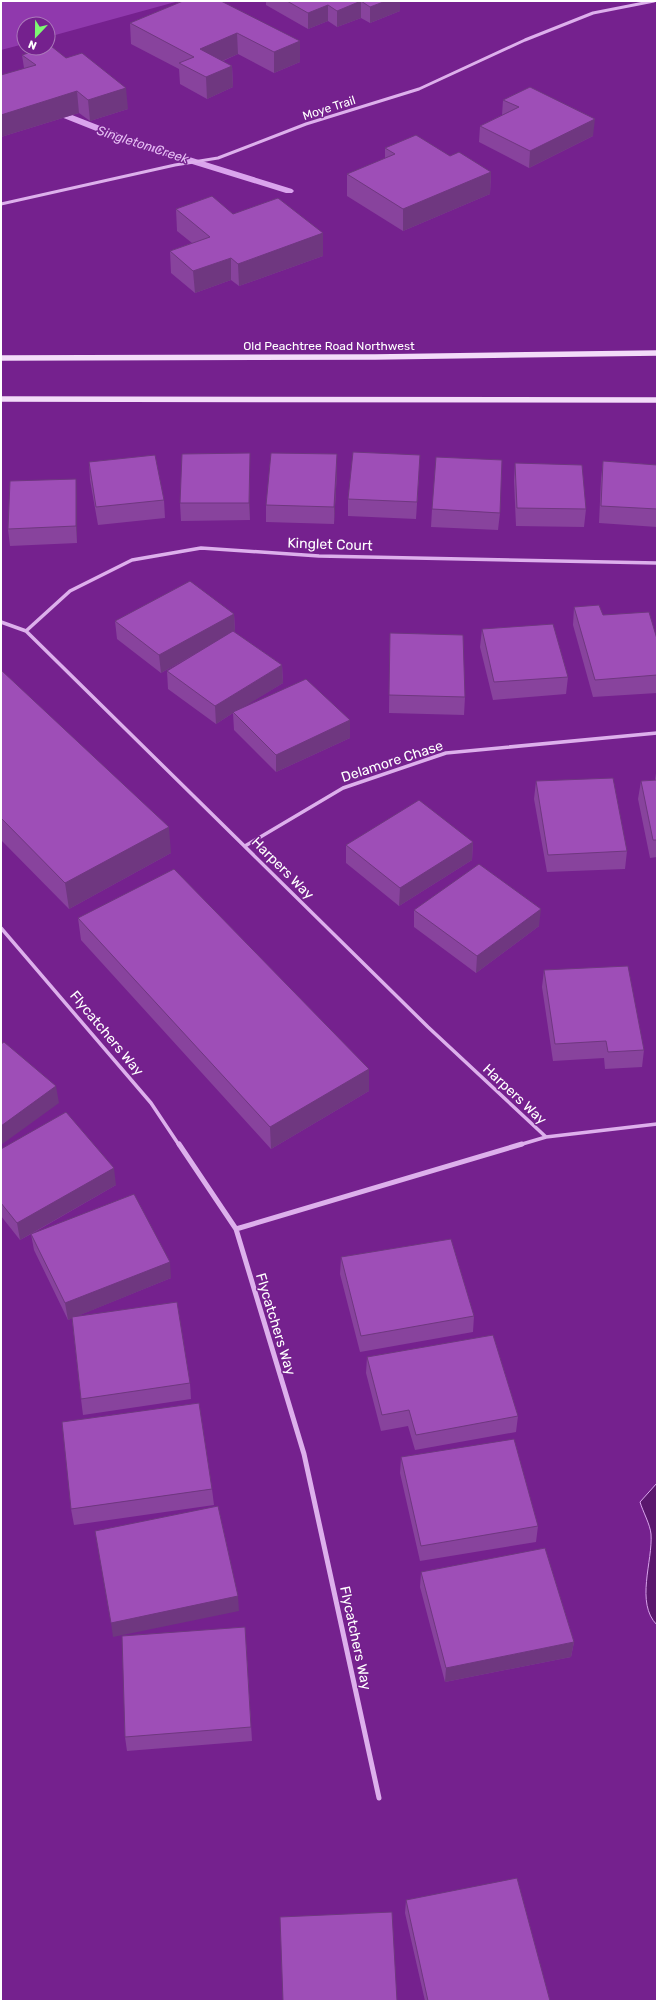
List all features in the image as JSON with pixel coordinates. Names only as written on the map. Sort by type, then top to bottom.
[{"type":"main road","name":"Old Peachtree Road Northwest","points":[[1,358],[375,357],[657,353]]},
{"type":"main road","points":[[1,399],[657,400]]},
{"type":"street","name":"Moye Trail","points":[[1,204],[175,165],[218,158],[306,124],[419,89],[525,40],[593,13],[654,1]]},
{"type":"street","name":"Kinglet Court","points":[[26,631],[70,591],[132,560],[200,548],[319,556],[657,563]]},
{"type":"street","name":"Harpers Way","points":[[1,622],[26,631],[428,1027],[546,1137]]},
{"type":"street","name":"Delamore Chase","points":[[245,846],[343,788],[446,753],[657,733]]},
{"type":"street","name":"Flycatchers Way","points":[[1,928],[151,1103],[236,1229],[304,1454],[379,1798]]},
{"type":"street","points":[[236,1229],[546,1137],[657,1124]]},
{"type":"shaded area","points":[[1,1],[179,1],[56,35],[56,16],[16,16],[16,46],[1,50]]},
{"type":"shaded area","points":[[657,1483],[657,1625],[651,1616],[647,1605],[646,1581],[651,1534],[640,1502]]},
{"type":"building","points":[[183,1],[221,1],[300,41],[274,52],[237,33],[200,49],[232,66],[206,77],[179,63],[194,57],[130,23]]},
{"type":"building","points":[[287,1],[361,1],[337,11],[328,5],[308,13]]},
{"type":"building","points":[[361,1],[386,1],[370,7]]},
{"type":"building","points":[[56,50],[66,58],[82,53],[126,88],[88,100],[77,91],[1,115],[1,75],[36,65],[23,56],[56,56]]},
{"type":"building","points":[[530,87],[595,119],[530,151],[480,126],[519,107],[503,100]]},
{"type":"building","points":[[416,135],[450,156],[459,152],[491,172],[403,209],[347,174],[395,154],[385,148]]},
{"type":"building","points":[[212,196],[233,214],[278,198],[323,233],[238,264],[231,258],[193,271],[170,251],[210,237],[176,209]]},
{"type":"building","points":[[353,452],[420,455],[417,502],[348,499]]},
{"type":"building","points":[[250,453],[249,503],[180,503],[182,454]]},
{"type":"building","points":[[271,453],[337,454],[334,507],[266,505]]},
{"type":"building","points":[[155,455],[164,500],[96,507],[89,462]]},
{"type":"building","points":[[436,457],[502,460],[500,513],[432,509]]},
{"type":"building","points":[[603,461],[657,465],[657,509],[601,506]]},
{"type":"building","points":[[515,463],[582,465],[586,509],[517,508]]},
{"type":"building","points":[[76,479],[76,526],[8,529],[10,481]]},
{"type":"building","points":[[190,581],[234,614],[159,655],[115,621]]},
{"type":"building","points":[[599,605],[603,615],[649,612],[657,639],[657,675],[595,680],[574,607]]},
{"type":"building","points":[[553,624],[568,677],[494,682],[482,629]]},
{"type":"building","points":[[233,631],[282,665],[215,706],[167,671]]},
{"type":"building","points":[[390,633],[463,635],[465,697],[389,695]]},
{"type":"building","points":[[1,670],[169,827],[65,883],[1,818]]},
{"type":"building","points":[[306,679],[350,720],[276,755],[233,712]]},
{"type":"building","points":[[613,778],[627,851],[548,855],[536,781]]},
{"type":"building","points":[[657,780],[657,840],[653,840],[641,781]]},
{"type":"building","points":[[419,800],[473,842],[400,888],[346,845]]},
{"type":"building","points":[[479,864],[541,909],[477,956],[414,910]]},
{"type":"building","points":[[174,869],[369,1069],[270,1127],[78,918]]},
{"type":"building","points":[[628,966],[644,1050],[608,1052],[606,1041],[555,1044],[544,970]]},
{"type":"building","points":[[4,1042],[56,1086],[1,1126],[1,1044]]},
{"type":"building","points":[[66,1112],[114,1168],[17,1223],[1,1203],[1,1149]]},
{"type":"building","points":[[134,1194],[170,1262],[65,1303],[31,1234]]},
{"type":"building","points":[[451,1239],[474,1316],[361,1336],[341,1257]]},
{"type":"building","points":[[177,1302],[190,1383],[81,1399],[72,1317]]},
{"type":"building","points":[[493,1335],[518,1416],[416,1435],[409,1410],[382,1415],[367,1357]]},
{"type":"building","points":[[199,1403],[212,1489],[71,1509],[62,1422]]},
{"type":"building","points":[[514,1439],[538,1526],[421,1546],[401,1457]]},
{"type":"building","points":[[218,1506],[238,1596],[111,1623],[95,1531]]},
{"type":"building","points":[[545,1548],[574,1642],[446,1668],[421,1572]]},
{"type":"building","points":[[245,1627],[251,1727],[125,1737],[122,1636]]},
{"type":"building","points":[[517,1878],[550,2001],[428,2001],[406,1900]]},
{"type":"building","points":[[392,1912],[397,2001],[283,2001],[280,1917]]},
{"type":"waterway","name":"Singleton Creek","points":[[49,109],[78,122],[137,144],[289,191]]}]
